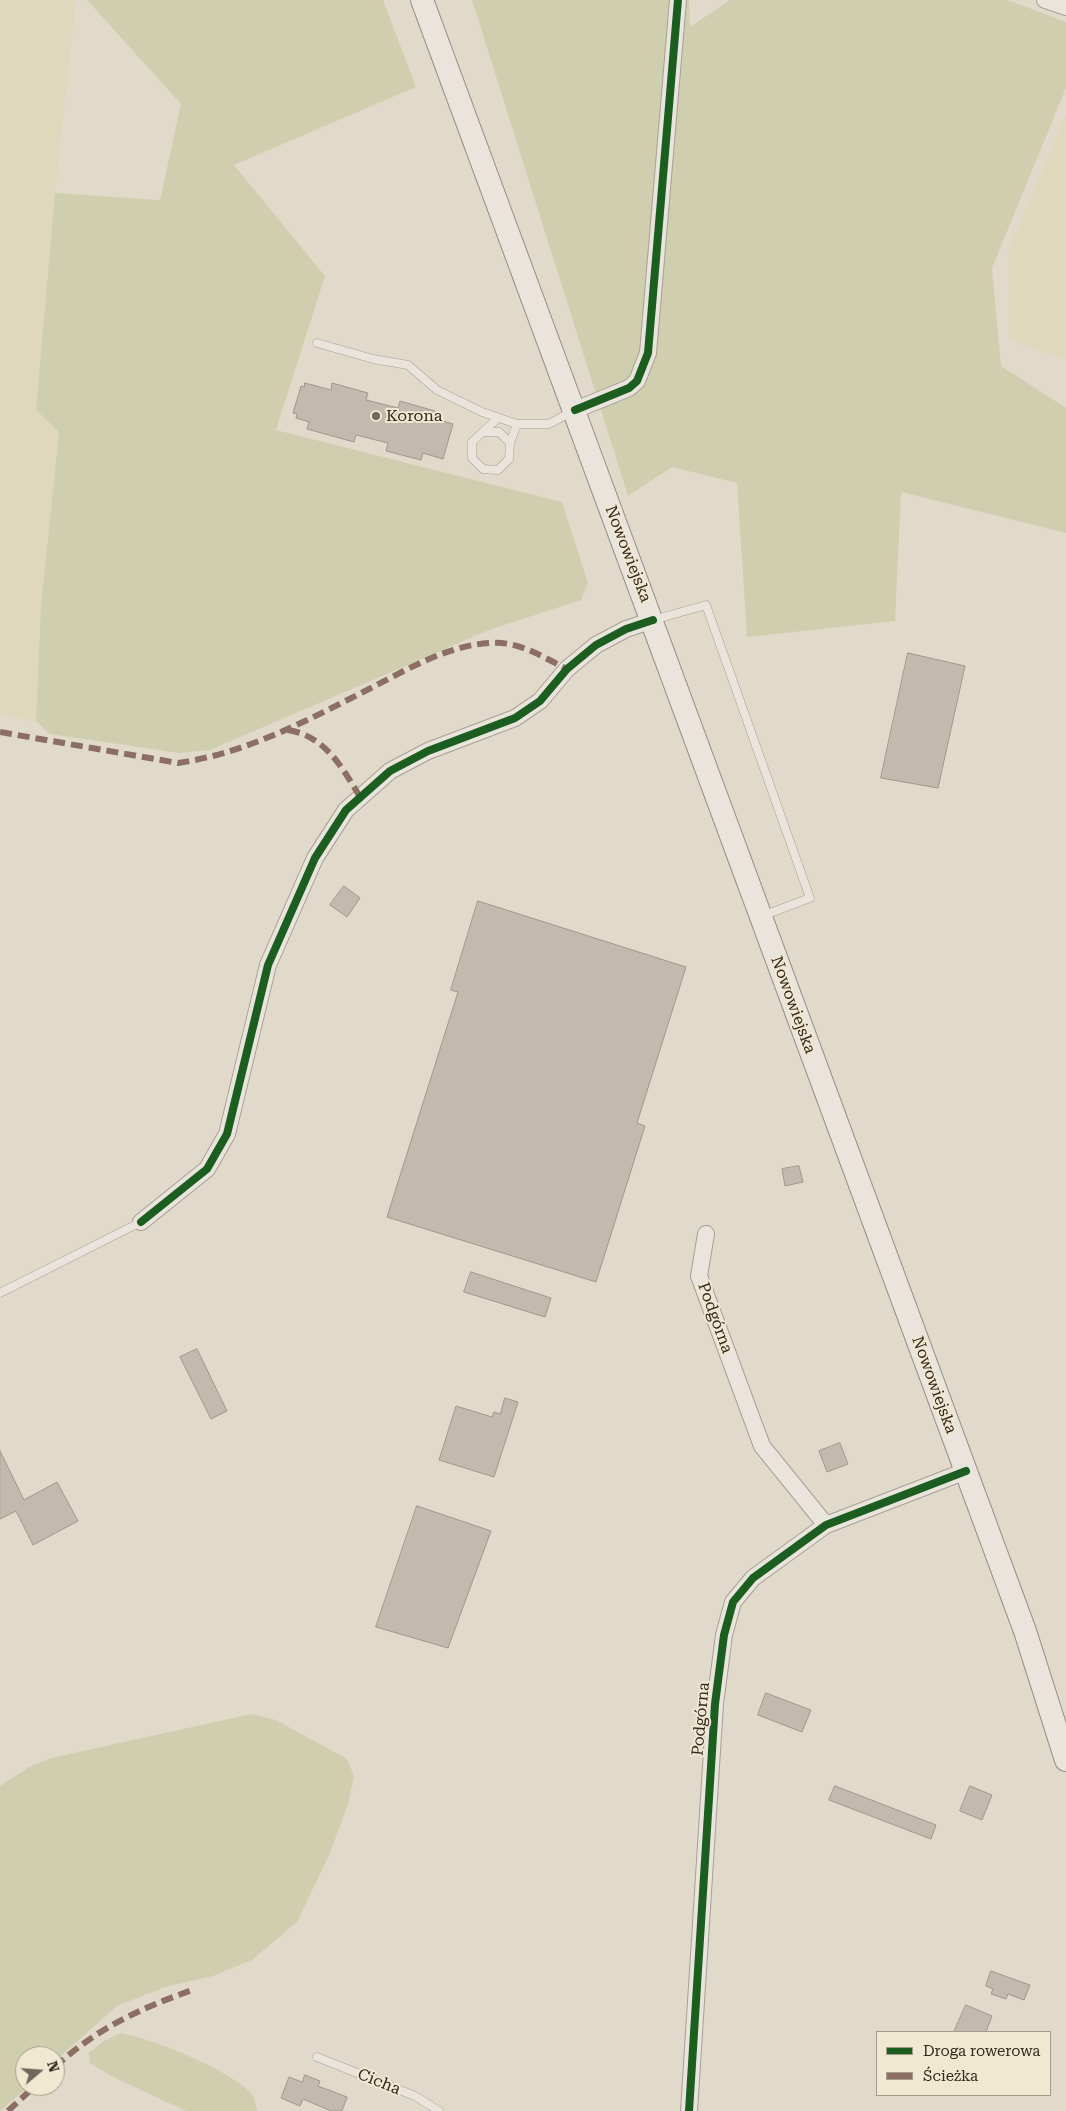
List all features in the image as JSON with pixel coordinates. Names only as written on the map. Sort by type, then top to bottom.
[{"type":"main road","name":"Nowowiejska","points":[[422,0],[653,620],[1025,1630],[1066,1760]]},
{"type":"street","points":[[574,410],[630,388],[637,381],[648,353],[678,0]]},
{"type":"street","points":[[1045,0],[1066,7]]},
{"type":"street","points":[[141,1222],[207,1169],[227,1134],[268,966],[314,858],[346,810],[390,772],[428,750],[515,718],[540,701],[567,668],[596,645],[626,628],[653,620]]},
{"type":"street","name":"Podgórna","points":[[706,1234],[699,1276],[762,1446],[826,1525]]},
{"type":"street","name":"Podgórna","points":[[689,2111],[715,1704],[724,1635],[733,1602],[753,1578],[826,1525],[966,1471]]},
{"type":"lane","points":[[316,343],[373,359],[408,365],[437,390],[482,412],[517,424],[549,424],[574,410]]},
{"type":"lane","points":[[498,418],[472,442],[472,458],[483,469],[498,470],[510,459],[510,443],[517,424]]},
{"type":"lane","points":[[483,432],[499,432],[510,443]]},
{"type":"lane","points":[[653,620],[706,605],[810,898],[761,917]]},
{"type":"lane","points":[[0,1293],[141,1222]]},
{"type":"lane","name":"Cicha","points":[[317,2057],[415,2096],[439,2111]]},
{"type":"shaded area","points":[[0,0],[76,0],[55,193],[36,410],[59,432],[41,606],[36,721],[0,715]]},
{"type":"shaded area","points":[[1066,115],[1066,360],[1009,339],[1009,248]]},
{"type":"green space","points":[[87,0],[383,0],[416,87],[234,165],[325,276],[276,430],[562,502],[588,583],[581,600],[489,630],[210,750],[180,753],[49,734],[36,721],[41,606],[59,432],[36,410],[55,193],[160,200],[181,104]]},
{"type":"green space","points":[[472,0],[689,0],[690,27],[730,0],[1008,0],[1066,22],[1066,88],[992,268],[1001,366],[1066,408],[1066,533],[901,492],[895,621],[747,637],[737,483],[672,467],[628,496]]},
{"type":"green space","points":[[251,1714],[276,1720],[347,1759],[354,1776],[348,1804],[330,1853],[297,1922],[252,1960],[213,1976],[165,1987],[117,2006],[65,2052],[65,2046],[15,2046],[15,2096],[17,2096],[0,2111],[0,1786],[29,1767],[51,1758]]},
{"type":"green space","points":[[121,2033],[152,2042],[209,2065],[241,2084],[251,2093],[257,2111],[186,2111],[109,2075],[90,2063],[89,2053],[104,2041]]},
{"type":"building","points":[[305,383],[331,390],[332,383],[368,393],[366,400],[398,408],[400,401],[435,411],[433,418],[453,424],[443,459],[423,453],[421,460],[386,451],[388,443],[356,435],[354,442],[307,429],[309,422],[296,418],[297,414],[293,413],[301,386],[304,387]]},
{"type":"building","points":[[908,653],[965,666],[938,788],[881,778]]},
{"type":"building","points":[[344,886],[360,898],[347,917],[330,905]]},
{"type":"building","points":[[478,901],[686,967],[637,1123],[645,1126],[596,1282],[387,1217],[458,992],[451,990]]},
{"type":"building","points":[[799,1166],[803,1182],[785,1186],[782,1169]]},
{"type":"building","points":[[471,1272],[551,1298],[545,1317],[464,1292]]},
{"type":"building","points":[[197,1349],[227,1411],[211,1419],[180,1357]]},
{"type":"building","points":[[505,1398],[518,1402],[494,1477],[439,1460],[456,1406],[492,1417],[494,1412],[500,1414]]},
{"type":"building","points":[[840,1443],[848,1464],[827,1472],[819,1451]]},
{"type":"building","points":[[0,1451],[24,1500],[57,1482],[78,1521],[33,1545],[16,1511],[0,1519]]},
{"type":"building","points":[[417,1506],[491,1531],[448,1648],[376,1627]]},
{"type":"building","points":[[766,1693],[811,1710],[802,1732],[758,1715]]},
{"type":"building","points":[[835,1786],[936,1825],[931,1839],[829,1800]]},
{"type":"building","points":[[970,1786],[992,1795],[982,1820],[960,1811]]},
{"type":"building","points":[[991,1971],[1030,1985],[1024,2000],[1008,1994],[1006,1999],[991,1994],[993,1989],[986,1986]]},
{"type":"building","points":[[966,2005],[992,2016],[986,2031],[954,2031]]},
{"type":"building","points":[[305,2075],[320,2081],[318,2086],[347,2097],[342,2111],[331,2111],[303,2099],[300,2106],[281,2098],[289,2077],[302,2082]]},
{"type":"marked path","points":[[0,732],[178,763],[228,752],[276,734],[427,660],[473,645],[489,643],[510,644],[530,650],[567,669]]},
{"type":"marked path","points":[[288,730],[301,733],[312,739],[331,754],[360,797]]},
{"type":"marked path","points":[[65,2058],[87,2041],[120,2021],[156,2004],[195,1989]]},
{"type":"marked path","points":[[8,2111],[24,2096]]},
{"type":"cycle path","points":[[575,410],[629,388],[637,381],[648,353],[678,0]]},
{"type":"cycle path","points":[[141,1222],[207,1169],[227,1134],[268,965],[315,858],[346,810],[390,771],[428,751],[515,718],[540,701],[567,669],[596,645],[626,629],[653,620]]},
{"type":"cycle path","points":[[689,2111],[715,1704],[724,1635],[733,1602],[753,1578],[826,1525],[966,1471]]},
{"type":"place","name":"Korona","points":[[376,416]]}]
